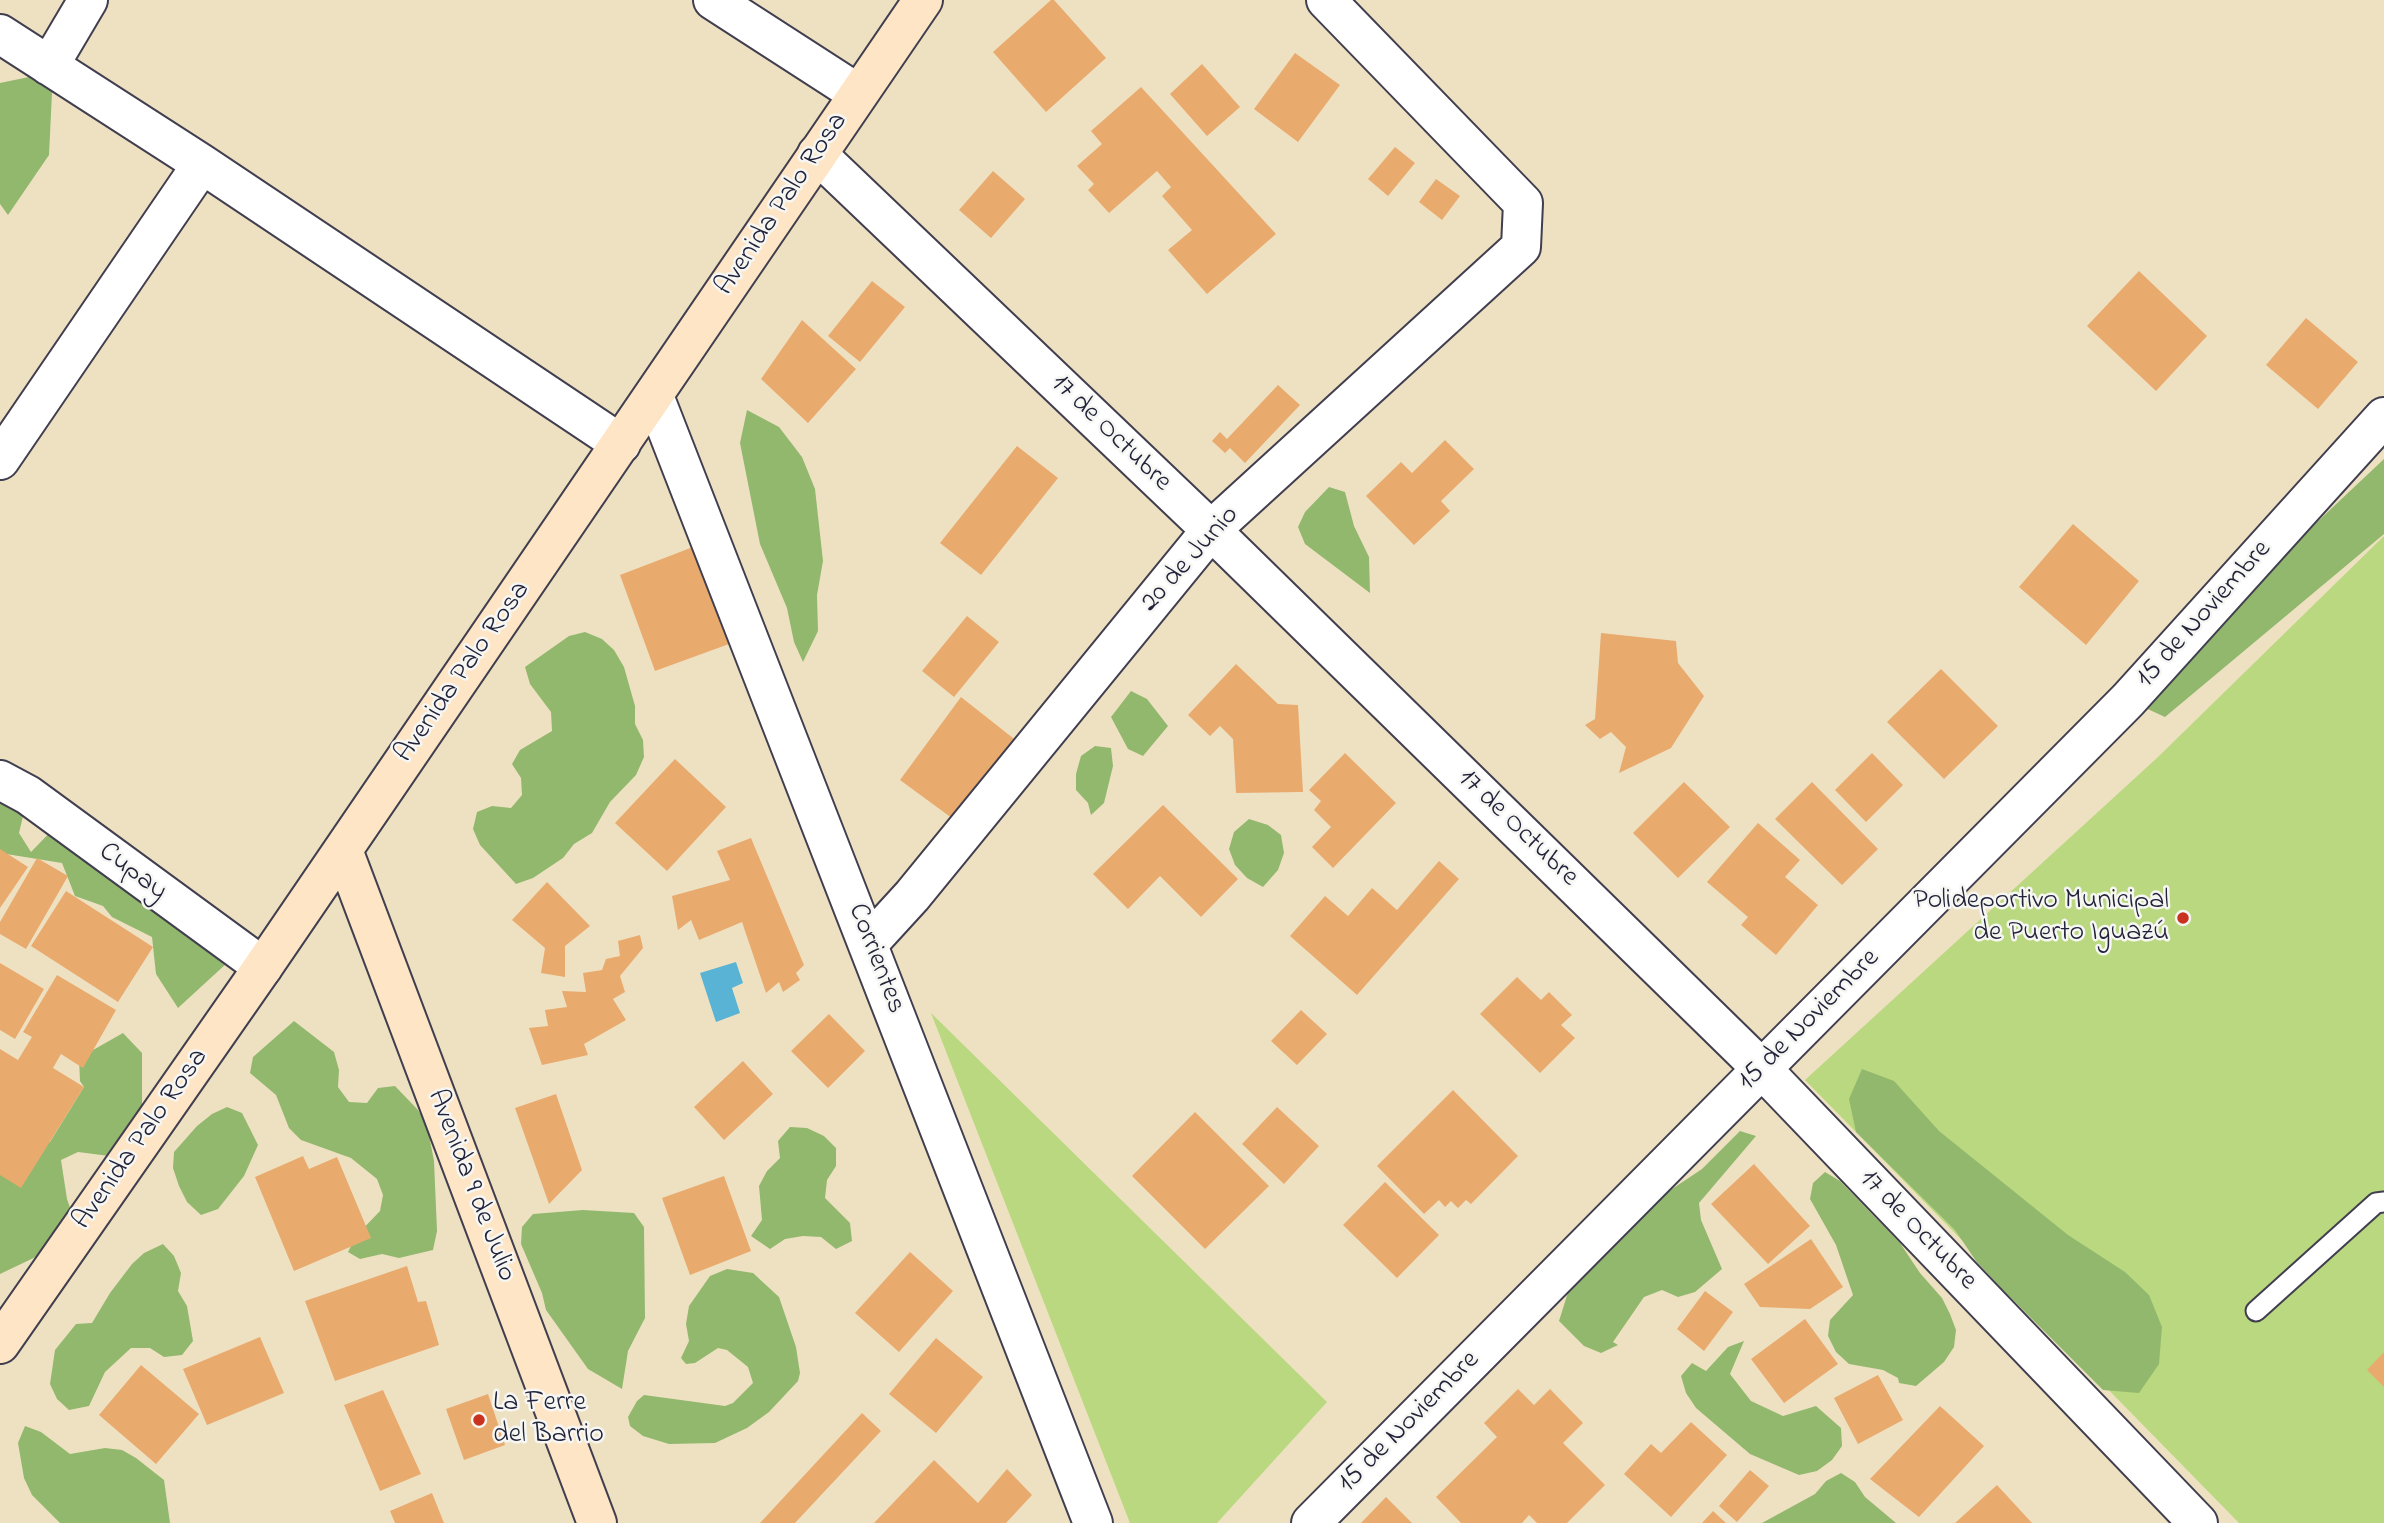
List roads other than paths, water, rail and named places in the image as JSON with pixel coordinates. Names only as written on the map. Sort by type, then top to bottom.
[{"type":"main road","name":"Avenida Palo Rosa","points":[[0,1344],[263,967],[923,0]]},
{"type":"main road","name":"Avenida 9 de Julio","points":[[342,849],[597,1523]]},
{"type":"street","points":[[49,66],[88,0]]},
{"type":"street","points":[[713,0],[857,93]]},
{"type":"street","name":"20 de Junio","points":[[870,943],[912,897],[1211,530],[1521,247],[1523,203],[1326,0]]},
{"type":"street","points":[[0,34],[202,164],[621,444]]},
{"type":"street","name":"17 de Octubre","points":[[817,153],[1211,530],[1762,1069],[2178,1516]]},
{"type":"street","points":[[0,460],[202,164]]},
{"type":"street","name":"Corrientes","points":[[654,396],[870,943],[1093,1523]]},
{"type":"street","name":"15 de Noviembre","points":[[1311,1523],[2128,700],[2384,417]]},
{"type":"street","name":"Cupay","points":[[0,780],[28,795],[263,967]]},
{"type":"lane","points":[[2256,1311],[2376,1203],[2384,1202]]},
{"type":"water","points":[[736,962],[743,983],[732,988],[740,1013],[716,1022],[700,973]]},
{"type":"place","name":"Polideportivo Municipal de Puerto Iguazú","points":[[2183,918]]},
{"type":"place","name":"La Ferre del Barrio","points":[[479,1420]]}]
